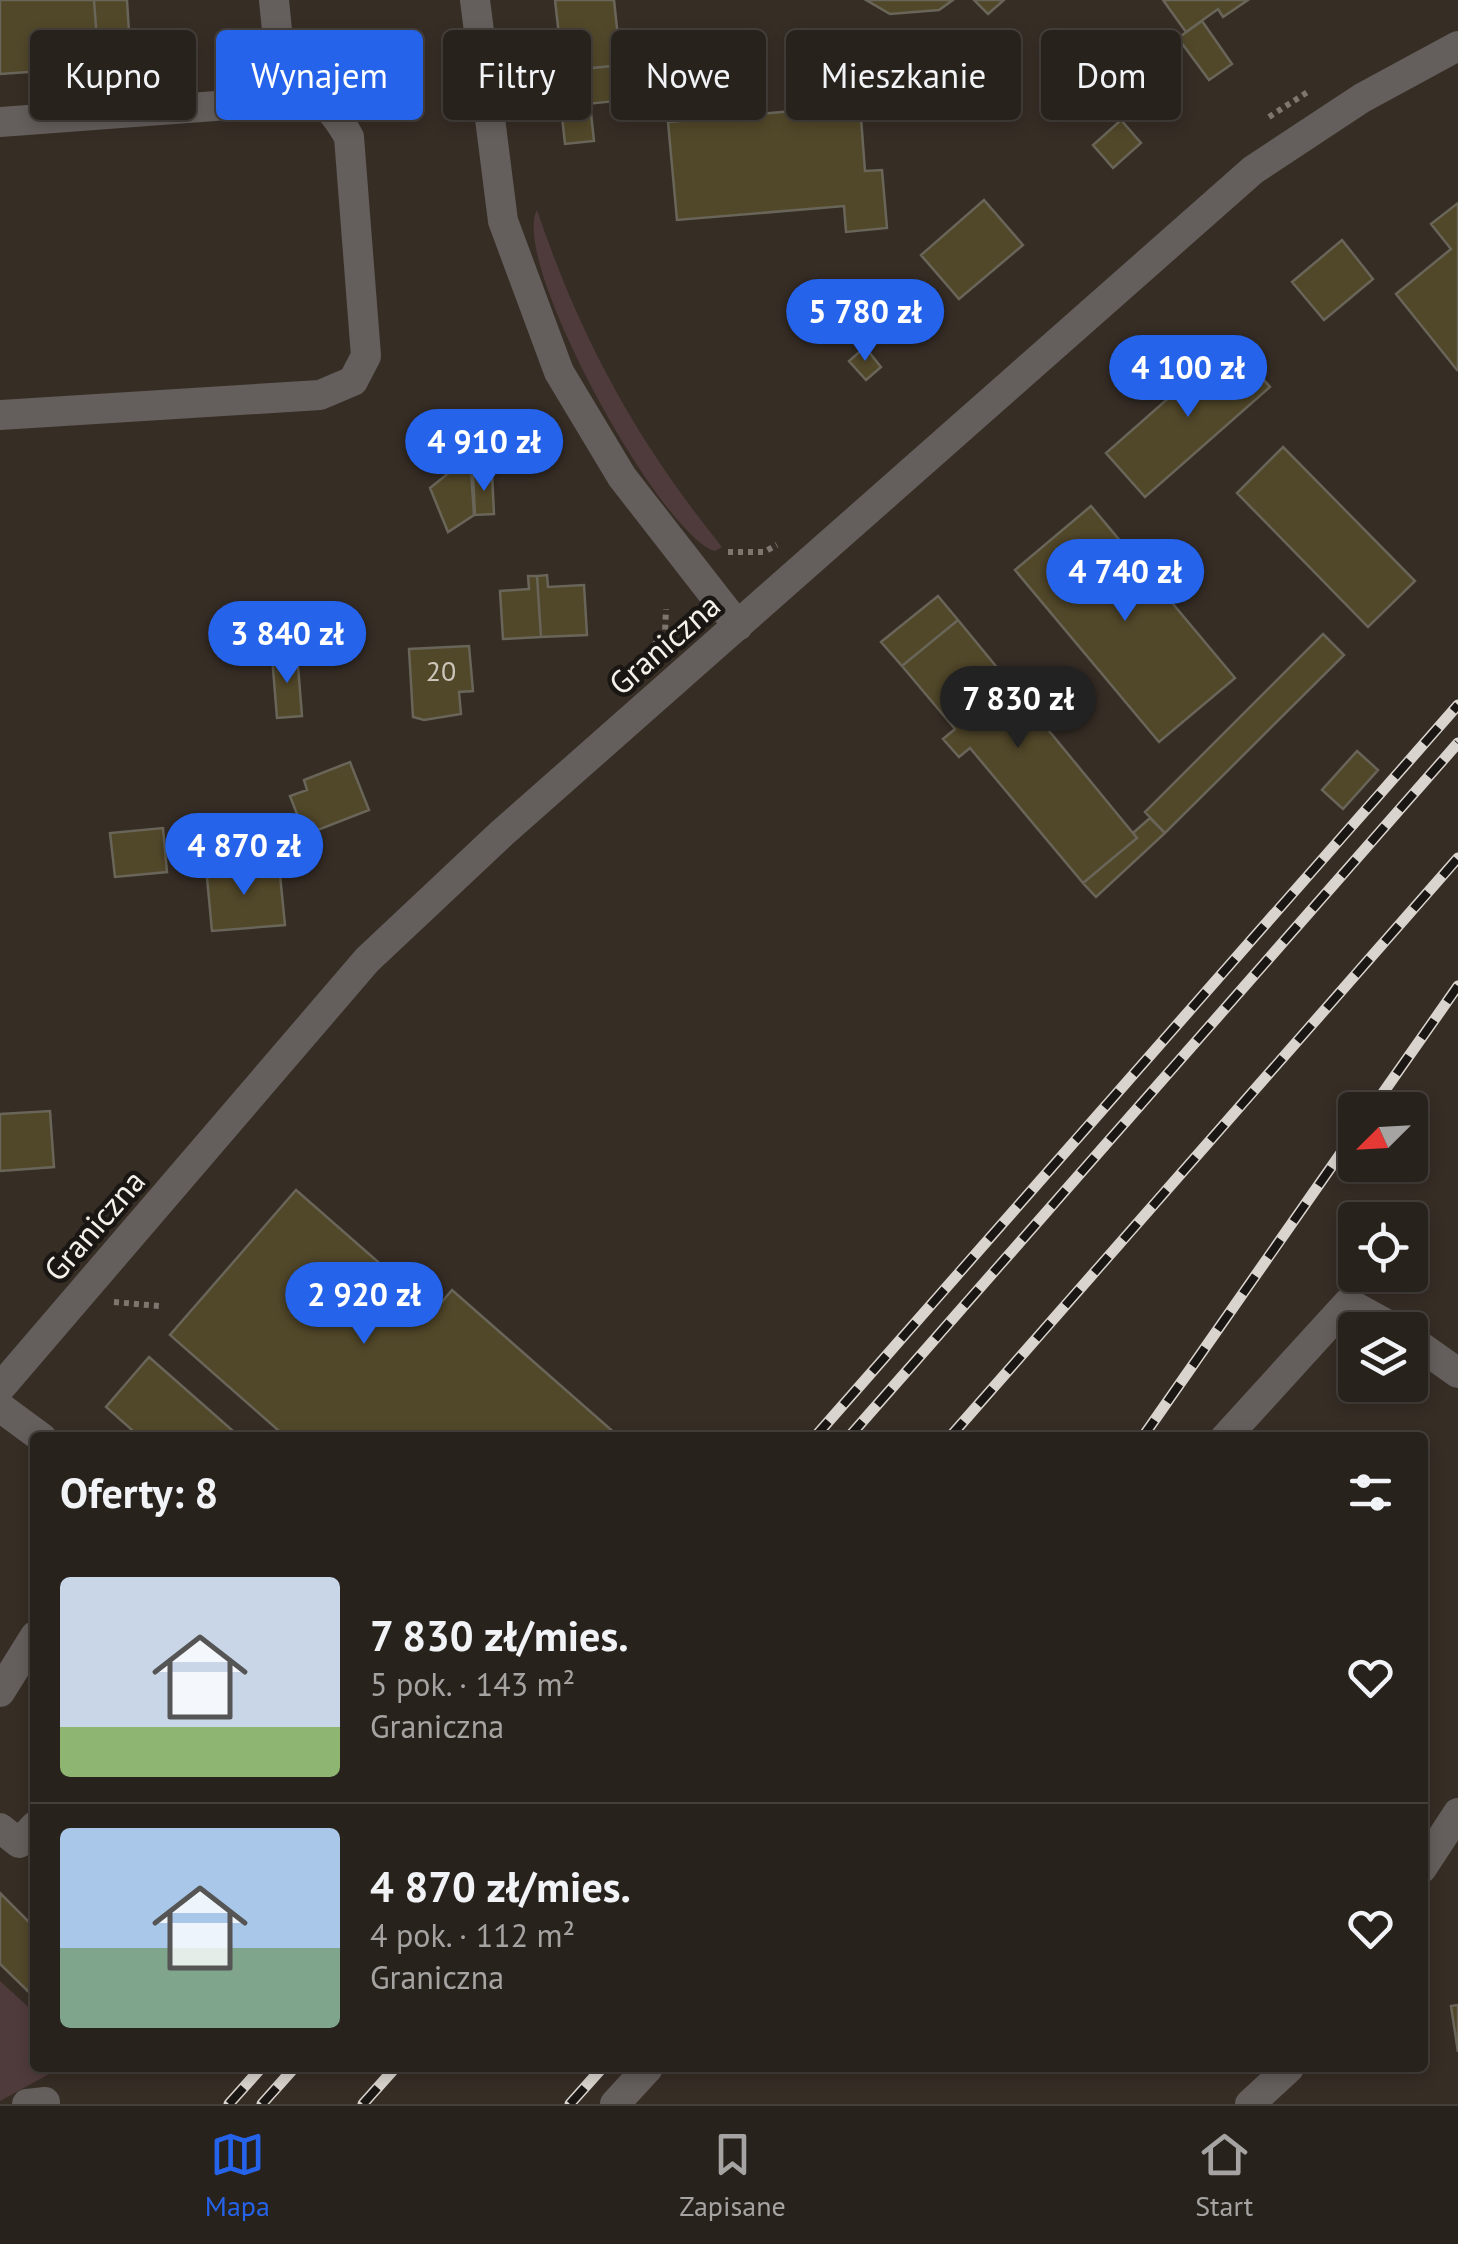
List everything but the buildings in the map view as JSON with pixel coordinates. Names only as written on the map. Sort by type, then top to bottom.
[{"type":"street","points":[[274,0],[277,30]]},
{"type":"street","points":[[475,0],[503,222],[560,372],[622,476],[738,626]]},
{"type":"street","name":"Graniczna","points":[[0,1388],[367,960],[1253,170],[1362,98],[1458,46]]},
{"type":"street","points":[[0,122],[216,106]]},
{"type":"street","points":[[0,414],[320,395],[353,382],[366,356],[350,137],[339,120]]},
{"type":"street","points":[[1340,1312],[1348,1303],[1364,1312]]},
{"type":"street","points":[[1230,1432],[1338,1314]]},
{"type":"street","points":[[1428,1351],[1458,1372]]},
{"type":"street","points":[[0,1407],[34,1432]]},
{"type":"street","points":[[0,1692],[30,1644]]},
{"type":"street","points":[[1428,1859],[1458,1813]]},
{"type":"street","points":[[0,1828],[20,1843],[30,1832]]},
{"type":"street","points":[[615,2104],[644,2072]]},
{"type":"shaded area","points":[[537,210],[592,346],[637,428],[722,547],[715,551],[691,534],[661,499],[596,394],[567,337],[546,283],[534,239]]},
{"type":"shaded area","points":[[0,1981],[30,2008],[30,2072],[53,2072],[0,2101]]},
{"type":"railway","points":[[819,1432],[1458,705]]},
{"type":"railway","points":[[853,1432],[1458,743]]},
{"type":"railway","points":[[954,1432],[1458,858]]},
{"type":"railway","points":[[1384,1092],[1458,986]]},
{"type":"railway","points":[[1146,1432],[1338,1157]]},
{"type":"railway","points":[[229,2104],[257,2072]]},
{"type":"railway","points":[[262,2104],[290,2072]]},
{"type":"railway","points":[[363,2104],[391,2072]]},
{"type":"railway","points":[[570,2104],[598,2072]]}]
